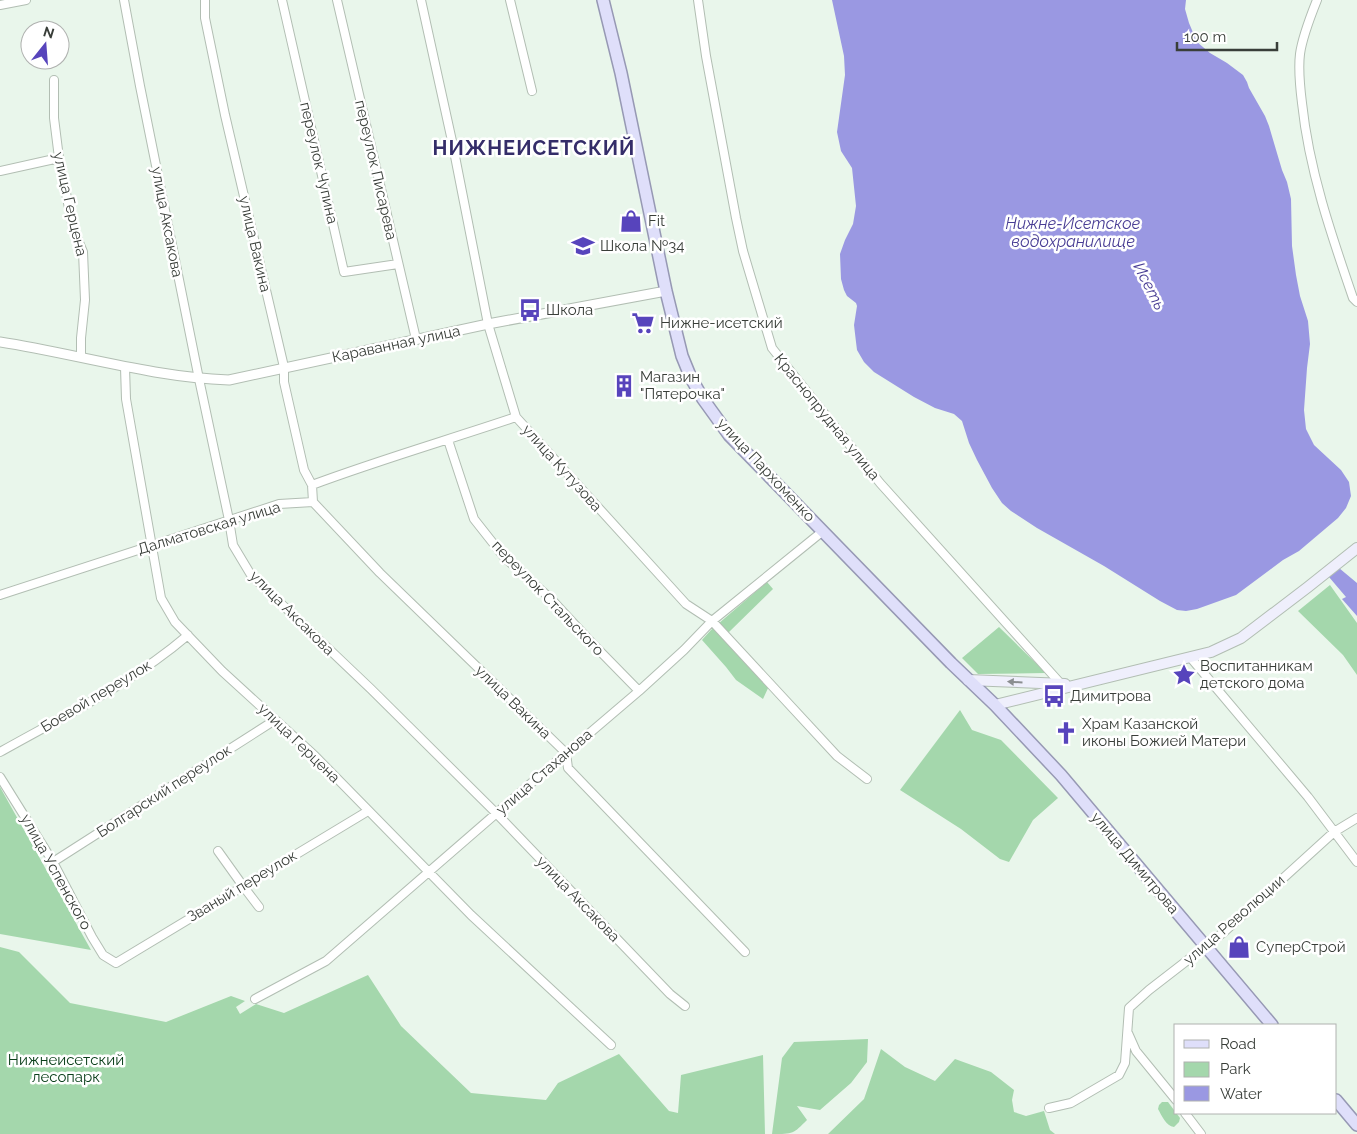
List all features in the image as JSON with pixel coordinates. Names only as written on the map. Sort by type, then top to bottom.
[{"type":"main road","name":"улица Пархоменко","points":[[603,0],[666,291],[682,356],[702,399],[729,434],[968,680],[995,705]]},
{"type":"main road","points":[[995,705],[1211,652],[1241,638],[1357,548]]},
{"type":"main road","points":[[968,680],[1076,685]]},
{"type":"main road","name":"улица Димитрова","points":[[995,705],[1061,776],[1271,1024]]},
{"type":"main road","points":[[1337,1101],[1357,1125]]},
{"type":"street","points":[[0,5],[26,0]]},
{"type":"street","name":"улица Аксакова","points":[[124,0],[234,545],[251,575],[371,689],[496,813],[670,994],[685,1006]]},
{"type":"street","name":"улица Вакина","points":[[205,0],[205,18],[225,115],[284,367],[284,382],[304,470],[312,485]]},
{"type":"street","name":"переулок Чупина","points":[[282,0],[344,272],[398,264]]},
{"type":"street","name":"переулок Писарева","points":[[338,0],[416,339]]},
{"type":"street","name":"улица Кутузова","points":[[421,0],[452,141],[488,324],[516,417],[686,604],[712,621],[838,756],[867,779]]},
{"type":"street","points":[[510,0],[532,91]]},
{"type":"street","name":"Краснопрудная улица","points":[[698,0],[706,56],[736,218],[743,250],[772,348],[880,483],[1061,684]]},
{"type":"street","points":[[1317,0],[1300,53],[1300,82],[1304,121],[1314,173],[1322,202],[1353,298],[1357,302]]},
{"type":"street","name":"улица Герцена","points":[[54,80],[54,118],[59,158],[72,228],[83,252],[86,300],[81,338],[81,357]]},
{"type":"street","points":[[0,171],[59,158]]},
{"type":"street","name":"Караванная улица","points":[[0,342],[125,367],[199,379],[229,380],[488,324],[666,291]]},
{"type":"street","name":"улица Герцена","points":[[125,367],[126,398],[161,598],[175,622],[222,671],[315,756],[471,915],[611,1046]]},
{"type":"street","points":[[313,502],[312,485],[516,417]]},
{"type":"street","name":"переулок Стальского","points":[[448,440],[474,518],[504,557],[551,599],[639,691]]},
{"type":"street","name":"улица Вакина","points":[[313,502],[380,573],[566,753],[568,768],[745,952]]},
{"type":"street","name":"Далматовская улица","points":[[0,595],[278,504],[313,502]]},
{"type":"street","name":"улица Стаханова","points":[[255,999],[326,961],[639,691],[684,650],[712,621],[823,531]]},
{"type":"street","name":"Боевой переулок","points":[[0,752],[104,694],[165,655],[188,635]]},
{"type":"street","points":[[1190,657],[1308,797],[1357,862]]},
{"type":"street","name":"Болгарский переулок","points":[[53,862],[275,720]]},
{"type":"street","name":"улица Успенского","points":[[0,777],[53,862],[92,937],[103,954],[116,963]]},
{"type":"street","name":"Званый переулок","points":[[116,963],[368,811]]},
{"type":"street","name":"улица Революции","points":[[1049,1108],[1071,1103],[1119,1075],[1125,1063],[1129,1008],[1149,990],[1224,932],[1334,832],[1357,818]]},
{"type":"street","points":[[218,851],[242,886],[260,907]]},
{"type":"street","points":[[1128,1031],[1136,1051],[1174,1098]]},
{"type":"street","points":[[1186,1114],[1200,1134]]},
{"type":"green space","points":[[767,582],[773,589],[728,633],[769,686],[763,699],[736,680],[702,640]]},
{"type":"green space","points":[[1330,585],[1357,623],[1357,675],[1343,655],[1298,611]]},
{"type":"green space","points":[[999,627],[1046,673],[978,674],[962,658]]},
{"type":"green space","points":[[960,710],[972,730],[1001,740],[1058,798],[1033,820],[1009,862],[1000,859],[961,829],[900,790]]},
{"type":"green space","points":[[0,787],[91,950],[0,934]]},
{"type":"green space","name":"Нижнеисетский лесопарк","points":[[0,947],[19,952],[70,1003],[166,1022],[231,996],[245,1001],[236,1007],[240,1014],[256,1004],[284,1013],[368,975],[401,1026],[471,1093],[546,1100],[558,1083],[619,1054],[669,1111],[678,1113],[681,1075],[763,1055],[765,1134],[0,1134]]},
{"type":"green space","points":[[868,1039],[867,1062],[851,1083],[820,1110],[797,1106],[807,1120],[792,1132],[772,1134],[782,1058],[794,1042]]},
{"type":"green space","points":[[881,1049],[905,1067],[935,1081],[955,1059],[991,1072],[1014,1090],[1012,1100],[1014,1112],[1026,1116],[1044,1111],[1050,1130],[1055,1134],[828,1134],[864,1099]]},
{"type":"green space","points":[[1162,1102],[1168,1102],[1174,1110],[1174,1114],[1177,1114],[1180,1118],[1174,1127],[1166,1123],[1158,1109]]},
{"type":"water","name":"Нижне-Исетское водохранилище","points":[[832,0],[1186,0],[1185,9],[1197,42],[1243,75],[1247,82],[1269,126],[1287,182],[1291,199],[1292,246],[1296,275],[1308,321],[1310,344],[1304,410],[1306,429],[1314,445],[1341,470],[1349,482],[1351,496],[1346,508],[1338,518],[1299,551],[1283,560],[1236,595],[1197,609],[1177,610],[1011,511],[1002,503],[992,488],[969,443],[962,421],[954,414],[935,408],[914,397],[874,372],[864,362],[857,350],[856,342],[854,325],[857,306],[847,296],[841,279],[840,254],[853,224],[856,206],[852,168],[841,151],[837,132],[845,75],[844,56]]},
{"type":"water","points":[[1339,568],[1357,583],[1357,616],[1342,599],[1346,597],[1329,577]]},
{"type":"place","name":"Fit","points":[[631,221]]},
{"type":"place","name":"Школа №34","points":[[583,246]]},
{"type":"place","name":"Школа","points":[[530,310]]},
{"type":"place","name":"Нижне-исетский","points":[[643,323]]},
{"type":"place","name":"Магазин \"Пятерочка\"","points":[[624,386]]},
{"type":"place","name":"Воспитанникам детского дома","points":[[1184,675]]},
{"type":"place","name":"Димитрова","points":[[1054,696]]},
{"type":"place","name":"Храм Казанской иконы Божией Матери","points":[[1066,733]]},
{"type":"place","name":"СуперСтрой","points":[[1239,947]]},
{"type":"district","name":"НИЖНЕИСЕТСКИЙ","points":[[534,148]]},
{"type":"water label","name":"Исеть","points":[[1150,286]]}]
